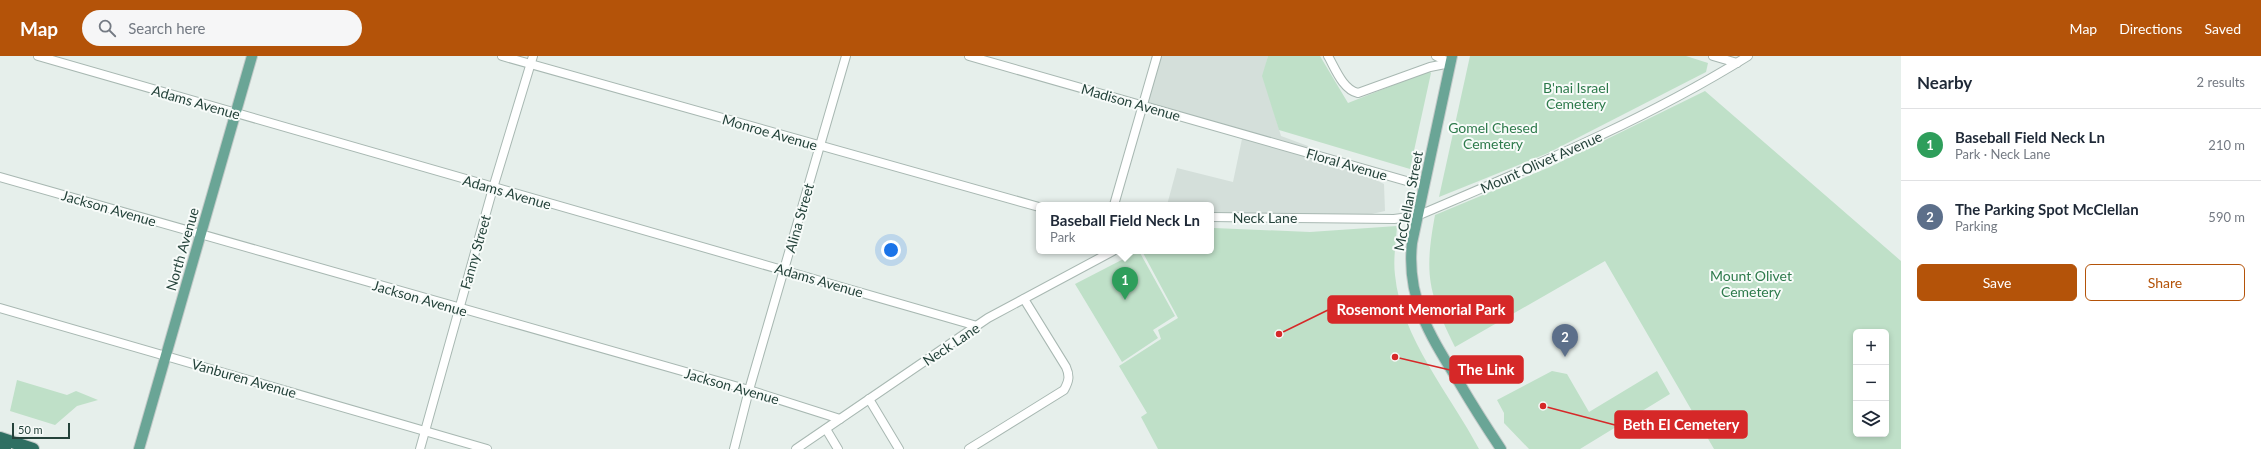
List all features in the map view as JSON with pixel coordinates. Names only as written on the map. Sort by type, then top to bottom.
[{"type":"highway","points":[[0,438],[33,449]]},
{"type":"highway","points":[[0,447],[5,449]]},
{"type":"main road","name":"North Avenue","points":[[139,449],[252,56]]},
{"type":"main road","name":"McClellan Street","points":[[1451,59],[1417,216],[1410,265],[1414,295],[1421,315],[1441,354],[1499,447]]},
{"type":"street","name":"Adams Avenue","points":[[38,56],[235,114],[977,326]]},
{"type":"street","name":"Monroe Avenue","points":[[502,56],[532,60],[820,146],[1036,207]]},
{"type":"street","name":"Alina Street","points":[[734,449],[749,390],[846,56]]},
{"type":"street","name":"Madison Avenue","points":[[968,56],[1293,148]]},
{"type":"street","points":[[1115,202],[1157,56]]},
{"type":"street","points":[[1328,56],[1344,84],[1354,92],[1362,92],[1451,59]]},
{"type":"street","points":[[1436,56],[1451,59]]},
{"type":"street","points":[[1713,56],[1737,63]]},
{"type":"street","name":"Mount Olivet Avenue","points":[[1320,218],[1394,219],[1417,216],[1570,150],[1646,113],[1748,56]]},
{"type":"street","name":"Fanny Street","points":[[420,449],[493,188],[532,60]]},
{"type":"street","name":"Floral Avenue","points":[[1293,148],[1424,186]]},
{"type":"street","name":"Jackson Avenue","points":[[0,177],[459,309],[749,390],[840,420]]},
{"type":"street","name":"Neck Lane","points":[[1214,217],[1320,218]]},
{"type":"street","name":"Neck Lane","points":[[796,449],[977,326],[1107,254]]},
{"type":"street","points":[[969,449],[1060,392],[1068,382],[1069,374],[1066,367],[1024,299]]},
{"type":"street","name":"Vanburen Avenue","points":[[0,308],[487,449]]},
{"type":"street","points":[[870,399],[899,449]]},
{"type":"street","points":[[826,429],[838,449]]},
{"type":"shaded area","points":[[1161,56],[1268,56],[1263,76],[1281,136],[1308,146],[1384,184],[1385,211],[1345,220],[1214,219],[1214,202],[1168,202],[1177,168],[1233,182],[1243,134],[1147,106]]},
{"type":"green space","points":[[1268,56],[1320,56],[1348,103],[1429,71],[1431,73],[1410,169],[1279,130],[1262,76]]},
{"type":"green space","points":[[1470,56],[1686,56],[1708,63],[1706,72],[1548,153],[1439,197]]},
{"type":"green space","name":"Mount Olivet Cemetery","points":[[1705,91],[1901,261],[1901,449],[1714,449],[1605,261],[1455,347],[1439,312],[1431,283],[1429,269],[1435,215],[1550,167]]},
{"type":"green space","points":[[1397,226],[1394,269],[1399,298],[1407,321],[1428,365],[1479,449],[1158,449],[1141,417],[1147,413],[1119,366],[1161,339],[1158,330],[1178,318],[1144,254],[1214,254],[1214,228],[1310,232]]},
{"type":"green space","points":[[1133,254],[1141,254],[1175,316],[1153,330],[1158,338],[1122,362],[1075,284]]},
{"type":"green space","points":[[1552,371],[1567,374],[1589,412],[1657,371],[1670,394],[1580,449],[1529,449],[1504,423],[1504,413],[1497,400]]},
{"type":"green space","points":[[17,380],[67,395],[76,391],[98,400],[77,406],[55,425],[10,411]]},
{"type":"place","name":"Baseball Field Neck Ln","points":[[1125,300]]},
{"type":"place","name":"Rosemont Memorial Park","points":[[1279,334]]},
{"type":"place","name":"The Link","points":[[1395,357]]},
{"type":"place","name":"The Parking Spot McClellan","points":[[1565,357]]},
{"type":"place","name":"Beth El Cemetery","points":[[1543,406]]},
{"type":"park label","name":"B'nai Israel Cemetery","points":[[1576,96]]},
{"type":"park label","name":"Gomel Chesed Cemetery","points":[[1493,136]]}]
